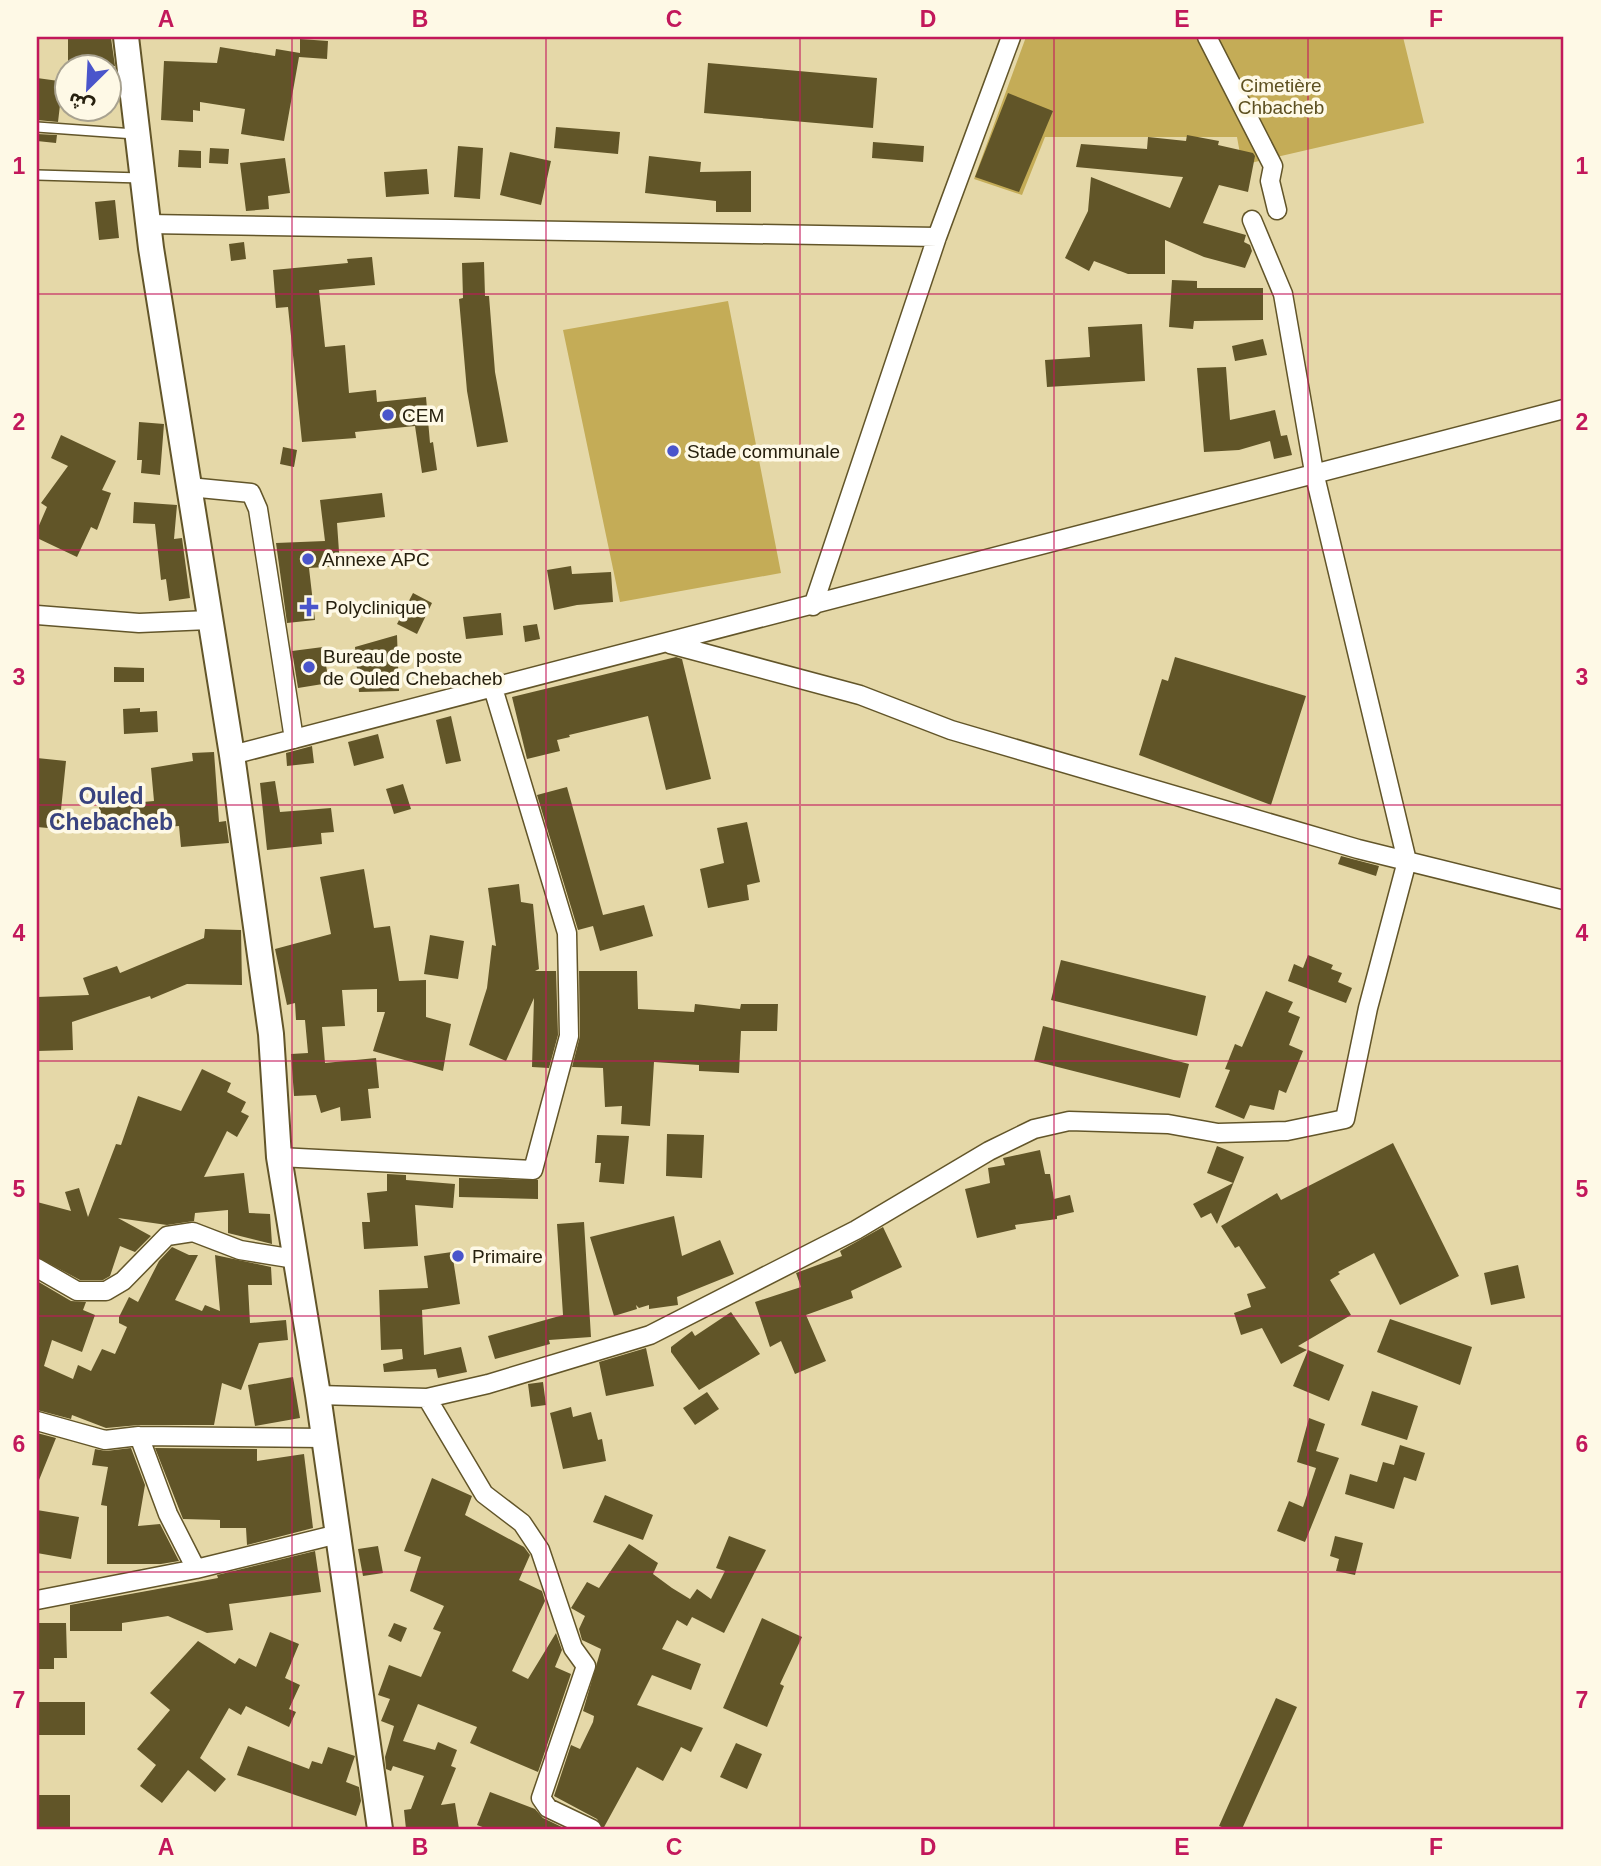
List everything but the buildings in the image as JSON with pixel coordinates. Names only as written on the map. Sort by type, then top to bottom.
[{"type":"main road","points":[[126,37],[148,224],[232,755],[271,1034],[279,1157],[363,1692],[380,1829]]},
{"type":"street","points":[[813,606],[937,237],[1011,37]]},
{"type":"street","points":[[1207,37],[1273,166],[1270,181],[1276,210]]},
{"type":"street","points":[[318,1395],[427,1398],[488,1384],[650,1335],[856,1230],[989,1151],[1034,1129],[1069,1121],[1168,1124],[1218,1133],[1287,1131],[1345,1119],[1368,1008],[1407,861],[1314,472],[1283,294],[1252,219]]},
{"type":"street","points":[[148,224],[937,237]]},
{"type":"street","points":[[232,755],[1564,409]]},
{"type":"street","points":[[189,487],[251,493],[258,509],[294,738]]},
{"type":"street","points":[[37,615],[139,623],[209,620]]},
{"type":"street","points":[[667,643],[860,695],[951,730],[1407,861],[1564,900]]},
{"type":"street","points":[[279,1157],[533,1170],[569,1036],[567,933],[493,688]]},
{"type":"street","points":[[37,1268],[77,1291],[106,1291],[123,1281],[167,1236],[193,1232],[240,1250],[295,1259]]},
{"type":"street","points":[[427,1398],[484,1494],[522,1523],[540,1549],[573,1648],[586,1666],[541,1798],[548,1808],[592,1829]]},
{"type":"street","points":[[37,1421],[105,1440],[139,1436],[324,1438]]},
{"type":"street","points":[[139,1436],[168,1514],[196,1569]]},
{"type":"street","points":[[37,1600],[196,1569],[338,1534]]},
{"type":"lane","points":[[37,127],[137,135]]},
{"type":"lane","points":[[37,175],[143,178]]},
{"type":"green space","name":"Cimetière Chbacheb","points":[[1026,37],[1403,37],[1424,123],[1242,165],[1237,137],[1045,137],[1022,195],[974,179]]},
{"type":"green space","name":"Stade communale","points":[[728,301],[781,573],[620,602],[563,330]]},
{"type":"place","name":"CEM","points":[[388,415]]},
{"type":"place","name":"Stade communale","points":[[673,451]]},
{"type":"place","name":"Annexe APC","points":[[308,559]]},
{"type":"place","name":"Polyclinique","points":[[309,607]]},
{"type":"place","name":"Bureau de poste de Ouled Chebacheb","points":[[309,667]]},
{"type":"place","name":"Primaire","points":[[458,1256]]},
{"type":"district","name":"Ouled Chebacheb","points":[[111,809]]}]
